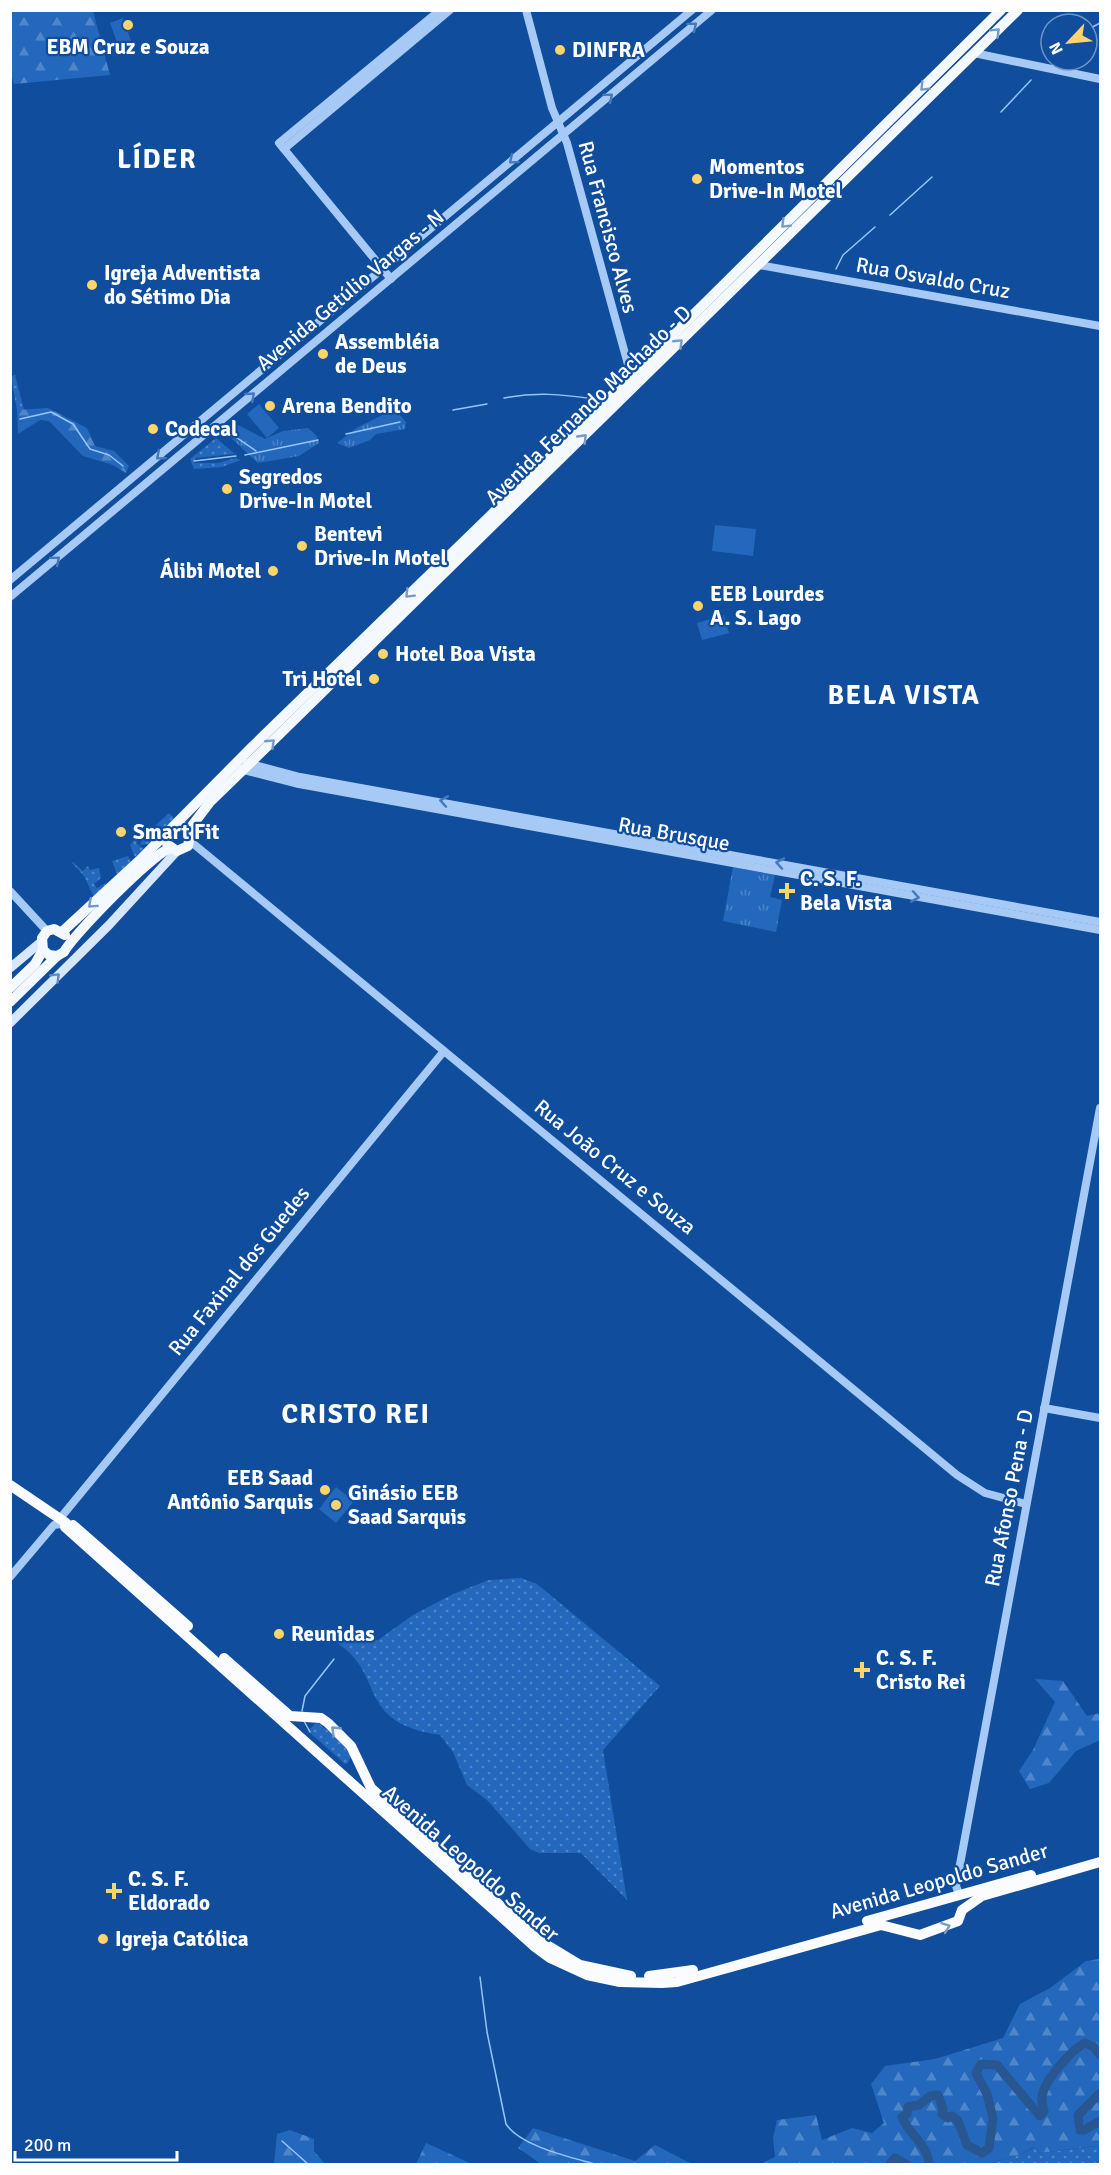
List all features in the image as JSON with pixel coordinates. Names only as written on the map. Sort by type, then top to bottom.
[{"type":"highway","name":"Avenida Leopoldo Sander","points":[[10,1480],[64,1519],[290,1716],[324,1720],[354,1751],[369,1785],[391,1809],[537,1939],[580,1965],[626,1976],[655,1977],[684,1973],[1101,1855]]},
{"type":"highway","name":"Avenida Leopoldo Sander","points":[[10,1485],[64,1519]]},
{"type":"highway","name":"Avenida Leopoldo Sander","points":[[64,1519],[65,1527],[535,1947],[550,1958],[587,1975],[620,1982],[676,1982],[882,1925],[914,1935],[958,1922],[962,1910],[982,1896],[1101,1862]]},
{"type":"highway","points":[[297,1734],[303,1721],[311,1718]]},
{"type":"highway","points":[[336,1768],[350,1767],[354,1762],[354,1751]]},
{"type":"highway","points":[[959,1894],[962,1910]]},
{"type":"highway","points":[[906,1910],[906,1923],[914,1935]]},
{"type":"main road","name":"Avenida Fernando Machado - D","points":[[634,380],[759,264],[891,134],[970,50],[1001,10]]},
{"type":"main road","name":"Avenida Fernando Machado - D","points":[[175,826],[242,764],[634,380],[899,111],[1018,10]]},
{"type":"main road","points":[[891,134],[902,117],[899,111]]},
{"type":"main road","name":"Avenida Fernando Machado - D","points":[[189,836],[210,802],[242,764]]},
{"type":"main road","points":[[10,1002],[57,956],[64,952],[67,945],[160,853],[188,846],[189,836],[182,826],[175,826],[62,932]]},
{"type":"main road","points":[[165,835],[166,843],[174,850]]},
{"type":"main road","points":[[10,1023],[109,925],[174,850]]},
{"type":"main road","points":[[10,988],[35,964],[47,931],[62,932],[67,938],[67,945]]},
{"type":"main road","points":[[42,946],[57,956]]},
{"type":"main road","points":[[10,968],[42,946]]},
{"type":"street","points":[[312,122],[440,10]]},
{"type":"street","points":[[391,279],[281,146],[450,10]]},
{"type":"street","name":"Rua Francisco Alves","points":[[526,10],[634,380]]},
{"type":"street","name":"Avenida Getúlio Vargas - N","points":[[10,580],[692,10]]},
{"type":"street","name":"Avenida Getúlio Vargas - N","points":[[10,597],[712,10]]},
{"type":"street","points":[[970,50],[1101,79]]},
{"type":"street","name":"Rua Osvaldo Cruz","points":[[759,264],[1101,326]]},
{"type":"street","name":"Rua Brusque","points":[[242,764],[279,775],[1101,930]]},
{"type":"street","name":"Rua Brusque","points":[[279,775],[1101,922]]},
{"type":"street","name":"Rua João Cruz e Souza","points":[[189,836],[444,1051],[957,1475],[985,1493],[1026,1504]]},
{"type":"street","points":[[10,891],[47,931]]},
{"type":"street","name":"Rua Faxinal dos Guedes","points":[[10,1577],[54,1526],[64,1519],[444,1051]]},
{"type":"street","name":"Rua Afonso Pena - D","points":[[959,1894],[956,1886],[1101,1108]]},
{"type":"street","points":[[1044,1408],[1101,1418]]},
{"type":"green space","points":[[10,11],[93,11],[110,75],[14,84],[10,70]]},
{"type":"green space","points":[[123,18],[131,41],[118,45],[110,23]]},
{"type":"green space","points":[[15,375],[24,410],[17,410],[11,377]]},
{"type":"green space","points":[[259,404],[279,428],[267,438],[247,414]]},
{"type":"green space","points":[[48,408],[87,428],[95,446],[114,451],[129,466],[126,473],[113,465],[83,456],[49,421],[40,420],[18,434],[17,410]]},
{"type":"green space","points":[[395,409],[406,422],[405,429],[376,434],[370,440],[349,448],[337,443],[358,427]]},
{"type":"green space","points":[[236,424],[265,439],[283,431],[308,428],[316,435],[319,443],[299,456],[258,463],[227,434],[226,431]]},
{"type":"green space","points":[[216,438],[235,454],[195,458],[194,463],[218,463],[236,458],[241,460],[222,467],[194,469],[190,459]]},
{"type":"green space","points":[[715,525],[756,529],[753,556],[712,551]]},
{"type":"green space","points":[[724,615],[729,633],[702,640],[697,623]]},
{"type":"green space","points":[[169,813],[175,819],[149,844],[140,845],[143,837]]},
{"type":"green space","points":[[144,829],[146,830],[136,843],[144,849],[135,857],[130,845]]},
{"type":"green space","points":[[128,856],[131,862],[117,874],[112,861]]},
{"type":"green space","points":[[73,862],[83,871],[88,866],[90,870],[99,868],[101,878],[94,884],[97,888],[108,882],[94,897],[84,876]]},
{"type":"green space","points":[[733,867],[775,875],[770,897],[782,900],[776,932],[723,921]]},
{"type":"green space","name":"Ginásio EEB Saad Sarquis","points":[[336,1487],[354,1501],[336,1523],[319,1509]]},
{"type":"green space","points":[[521,1578],[537,1584],[660,1686],[603,1750],[627,1900],[581,1853],[539,1853],[530,1849],[488,1801],[467,1785],[453,1752],[440,1735],[413,1729],[395,1720],[383,1709],[352,1655],[337,1643],[338,1641],[378,1640],[413,1615],[453,1594],[489,1580]]},
{"type":"green space","points":[[1035,1679],[1063,1681],[1087,1716],[1100,1713],[1100,1740],[1076,1751],[1049,1783],[1030,1789],[1019,1771],[1033,1750],[1055,1702]]},
{"type":"green space","points":[[317,1722],[344,1744],[351,1756],[348,1763],[345,1764],[308,1731]]},
{"type":"green space","points":[[1100,1959],[1100,2162],[1096,2146],[1040,2153],[1034,2147],[1019,2155],[988,2164],[760,2164],[775,2157],[773,2138],[777,2120],[816,2115],[822,2140],[852,2128],[872,2133],[884,2123],[871,2084],[885,2066],[935,2059],[1003,2038],[1020,2004],[1050,1988],[1086,1961]]},
{"type":"green space","points":[[533,2128],[635,2161],[655,2145],[692,2164],[541,2164],[518,2148]]},
{"type":"green space","points":[[290,2130],[314,2139],[314,2151],[325,2164],[274,2164],[277,2134]]},
{"type":"green space","points":[[426,2143],[472,2164],[416,2164]]},
{"type":"green space","points":[[1097,2146],[1100,2164],[988,2164],[1019,2155],[1035,2147],[1040,2153]]},
{"type":"waterway","points":[[1001,112],[1031,80]]},
{"type":"waterway","points":[[890,215],[932,177]]},
{"type":"waterway","points":[[836,269],[843,255],[875,227]]},
{"type":"waterway","points":[[504,398],[548,394],[593,399]]},
{"type":"waterway","points":[[453,410],[487,404]]},
{"type":"waterway","points":[[20,419],[51,412],[73,424],[90,449],[109,455],[123,466]]},
{"type":"waterway","points":[[346,434],[400,422]]},
{"type":"waterway","points":[[227,431],[256,451]]},
{"type":"waterway","points":[[245,455],[318,440]]},
{"type":"waterway","points":[[194,461],[236,456]]},
{"type":"waterway","points":[[302,1711],[305,1696],[334,1659]]},
{"type":"waterway","points":[[304,1721],[310,1732]]},
{"type":"waterway","points":[[480,1977],[487,2032],[506,2124],[522,2139],[560,2154],[595,2164]]},
{"type":"waterway","points":[[929,2164],[922,2145],[902,2117],[907,2114],[908,2107],[919,2105],[930,2096],[938,2095],[943,2109],[942,2114],[948,2118],[952,2116],[958,2121],[967,2145],[982,2153],[989,2148],[993,2118],[987,2094],[976,2073],[981,2064],[997,2065],[1040,2116],[1044,2111],[1042,2104],[1044,2089],[1066,2059],[1085,2043],[1094,2047],[1100,2055]]},
{"type":"waterway","points":[[1100,2093],[1078,2115],[1080,2130],[1100,2121]]},
{"type":"waterway","points":[[282,2141],[308,2164]]},
{"type":"waterway","points":[[890,2164],[895,2158],[906,2164]]},
{"type":"place","name":"EBM Cruz e Souza","points":[[128,25]]},
{"type":"place","name":"DINFRA","points":[[560,50]]},
{"type":"place","name":"Momentos Drive-In Motel","points":[[697,179]]},
{"type":"place","name":"Igreja Adventista do Sétimo Dia","points":[[92,285]]},
{"type":"place","name":"Assembléia de Deus","points":[[323,354]]},
{"type":"place","name":"Arena Bendito","points":[[270,406]]},
{"type":"place","name":"Codecal","points":[[153,429]]},
{"type":"place","name":"Segredos Drive-In Motel","points":[[227,489]]},
{"type":"place","name":"Bentevi Drive-In Motel","points":[[302,546]]},
{"type":"place","name":"Álibi Motel","points":[[273,571]]},
{"type":"place","name":"EEB Lourdes A. S. Lago","points":[[698,606]]},
{"type":"place","name":"Hotel Boa Vista","points":[[383,654]]},
{"type":"place","name":"Tri Hotel","points":[[374,679]]},
{"type":"place","name":"Smart Fit","points":[[121,832]]},
{"type":"place","name":"C. S. F. Bela Vista","points":[[787,891]]},
{"type":"place","name":"EEB Saad Antônio Sarquis","points":[[325,1490]]},
{"type":"place","name":"Ginásio EEB Saad Sarquis","points":[[336,1505]]},
{"type":"place","name":"Reunidas","points":[[279,1634]]},
{"type":"place","name":"C. S. F. Cristo Rei","points":[[862,1670]]},
{"type":"place","name":"C. S. F. Eldorado","points":[[114,1891]]},
{"type":"place","name":"Igreja Católica","points":[[103,1939]]},
{"type":"district","name":"LÍDER","points":[[157,159]]},
{"type":"district","name":"BELA VISTA","points":[[904,695]]},
{"type":"district","name":"CRISTO REI","points":[[356,1414]]}]
